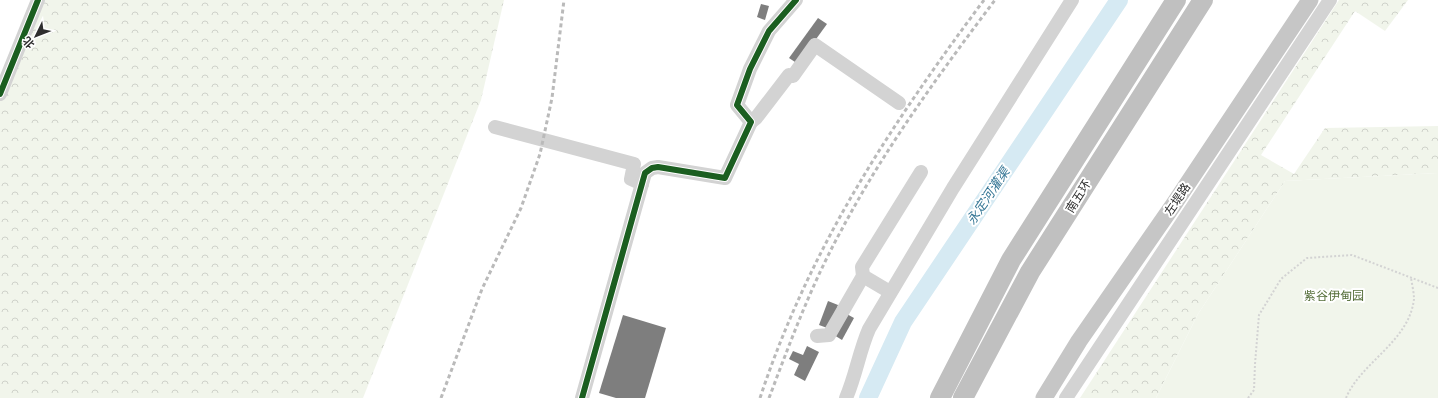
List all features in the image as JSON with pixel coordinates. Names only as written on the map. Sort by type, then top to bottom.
[{"type":"highway","name":"南五环","points":[[940,398],[1012,260],[1176,0]]},
{"type":"highway","name":"南五环","points":[[963,398],[1030,272],[1203,0]]},
{"type":"main road","name":"左堤路","points":[[1044,398],[1079,341],[1174,204],[1310,0]]},
{"type":"street","points":[[0,94],[38,0]]},
{"type":"street","points":[[751,122],[737,105],[750,69],[769,32],[796,0]]},
{"type":"street","points":[[846,398],[854,380],[860,348],[868,329],[953,188],[1072,0]]},
{"type":"street","points":[[1066,398],[1330,0]]},
{"type":"street","points":[[582,398],[645,173],[652,168],[658,167],[725,178],[751,122],[756,118],[789,75],[793,76],[815,44],[899,103]]},
{"type":"street","points":[[495,127],[634,164],[631,179],[642,184]]},
{"type":"street","points":[[817,336],[829,336],[863,276],[862,267],[921,172]]},
{"type":"street","points":[[863,276],[890,292]]},
{"type":"path","points":[[1248,398],[1254,390],[1254,364],[1259,315],[1281,279],[1307,258],[1352,255],[1438,288]]},
{"type":"path","points":[[1346,398],[1351,386],[1374,362],[1406,324],[1414,299],[1411,278]]},
{"type":"green space","points":[[35,0],[504,0],[481,100],[363,398],[0,398],[0,87]]},
{"type":"green space","points":[[1339,0],[1408,0],[1385,31],[1355,11],[1261,155],[1294,174],[1325,128],[1438,126],[1438,173],[1285,181],[1198,314],[1156,398],[1080,398]]},
{"type":"green space","name":"紫谷伊甸园","points":[[1438,173],[1438,398],[1156,398],[1198,314],[1285,181]]},
{"type":"building","points":[[761,4],[769,6],[765,20],[757,17]]},
{"type":"building","points":[[818,18],[827,24],[798,64],[789,58]]},
{"type":"building","points":[[828,301],[838,305],[830,329],[819,325]]},
{"type":"building","points":[[845,313],[854,318],[842,340],[834,335]]},
{"type":"building","points":[[623,315],[666,328],[645,398],[616,398],[599,393]]},
{"type":"building","points":[[807,346],[819,352],[805,381],[794,375],[799,364],[789,359],[793,351],[803,355]]},
{"type":"waterway","name":"永定河灌渠","points":[[868,398],[903,322],[1119,0]]},
{"type":"railway","points":[[441,398],[482,289],[521,208],[540,154],[552,98],[564,0]]},
{"type":"railway","points":[[760,398],[780,343],[803,290],[828,239],[885,141],[916,94],[984,0]]},
{"type":"railway","points":[[769,398],[794,333],[821,270],[831,249],[876,169],[954,55],[995,0]]},
{"type":"cycle path","points":[[0,94],[38,0]]},
{"type":"cycle path","points":[[582,398],[645,173],[652,168],[658,167],[725,178],[751,122],[737,105],[750,69],[769,31],[796,0]]}]
